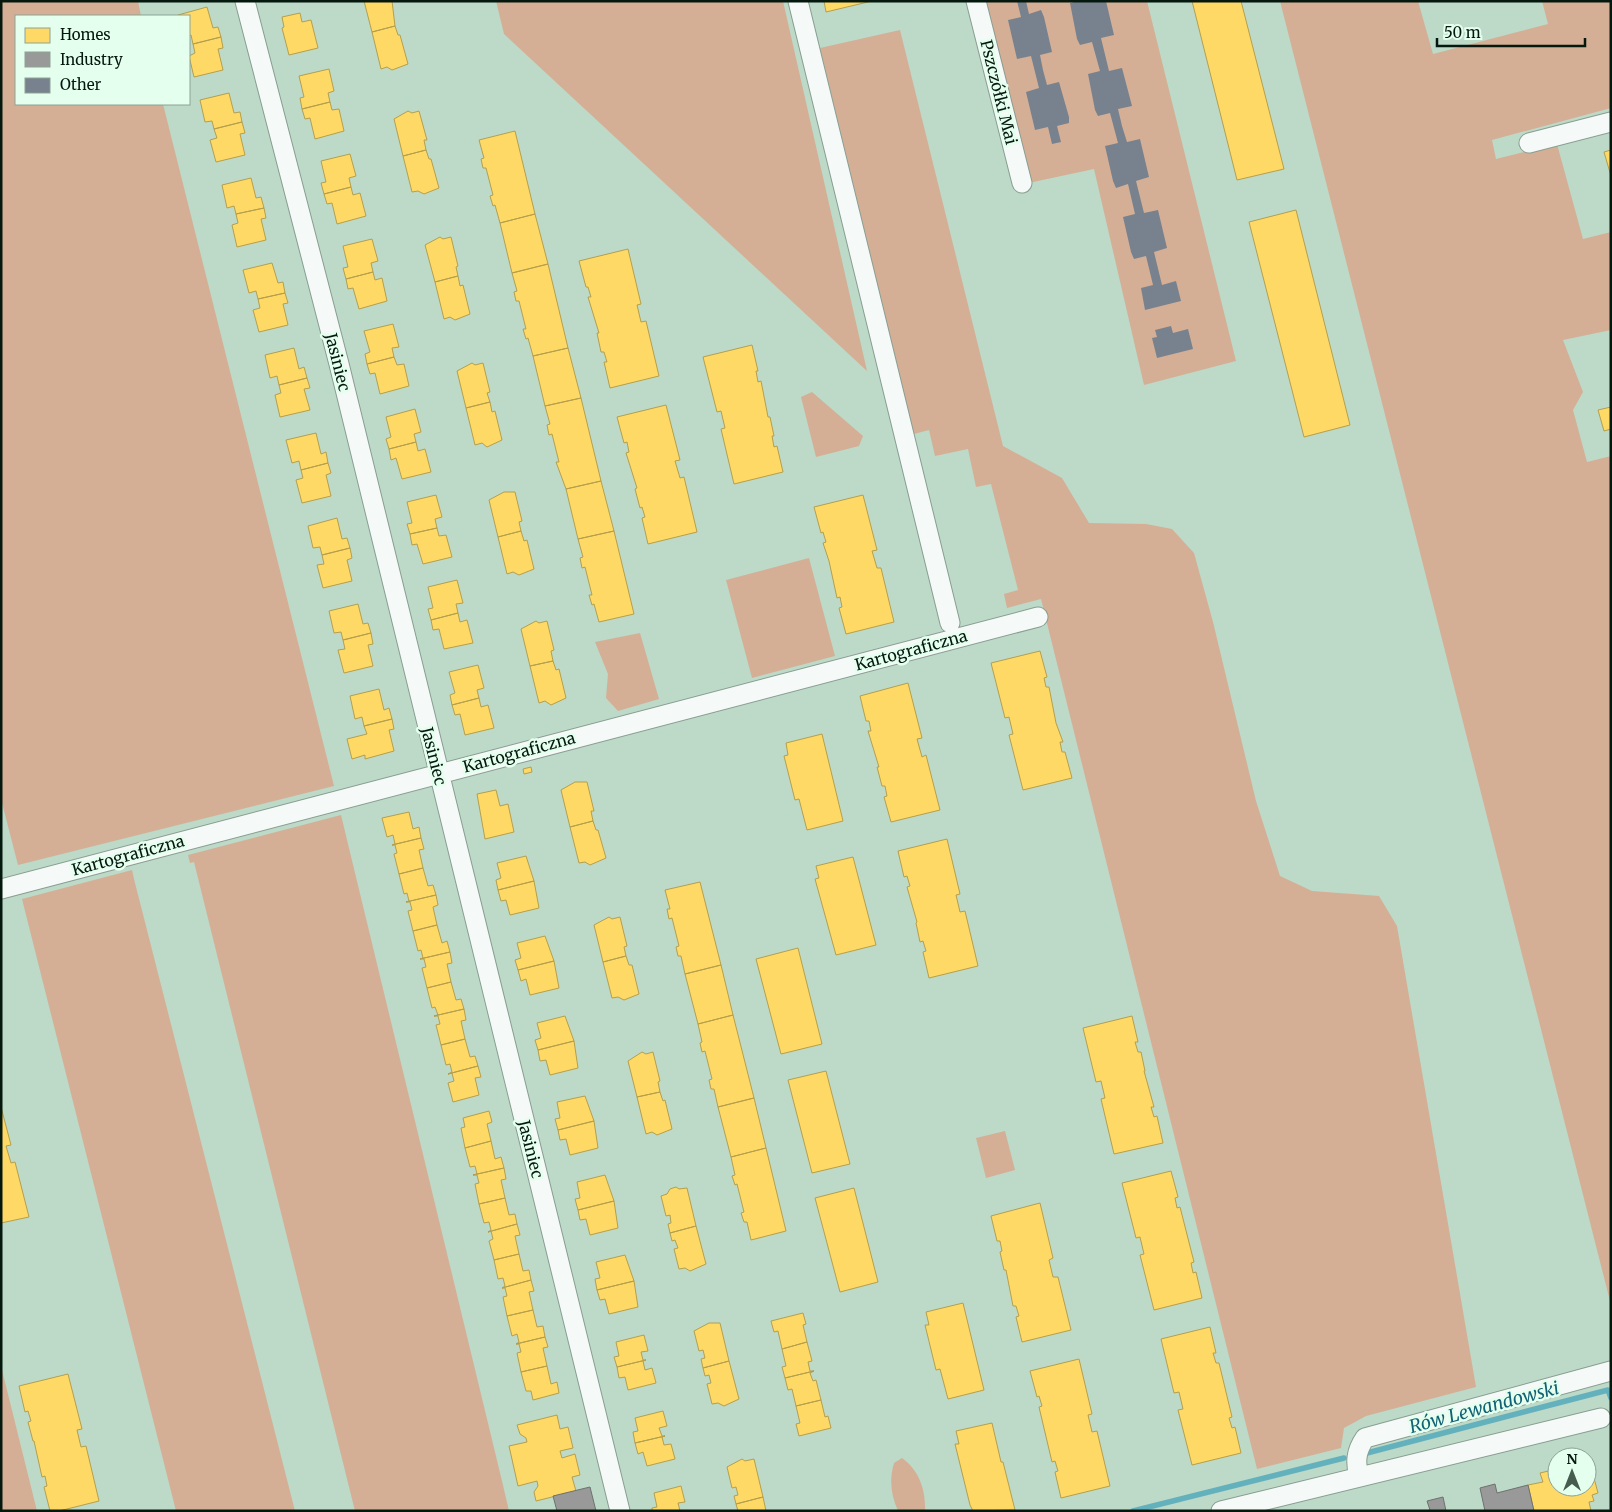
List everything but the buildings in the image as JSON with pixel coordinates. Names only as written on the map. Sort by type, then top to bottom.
[{"type":"street","name":"Jasiniec","points":[[246,1],[339,364],[620,1511]]},
{"type":"street","points":[[798,1],[950,623]]},
{"type":"street","name":"Pszczółki Mai","points":[[976,1],[1022,183]]},
{"type":"street","points":[[1530,143],[1611,122]]},
{"type":"street","name":"Kartograficzna","points":[[1,889],[1038,617]]},
{"type":"street","points":[[1359,1477],[1356,1465],[1359,1447],[1366,1438],[1611,1371]]},
{"type":"street","points":[[1221,1511],[1285,1503],[1359,1477],[1601,1418]]},
{"type":"shaded area","points":[[1,1],[138,1],[141,15],[15,15],[15,105],[163,105],[334,786],[18,865],[1,799]]},
{"type":"shaded area","points":[[496,1],[783,1],[867,371],[504,34]]},
{"type":"shaded area","points":[[971,1],[1147,1],[1236,361],[1144,385],[1094,169],[1019,185]]},
{"type":"shaded area","points":[[1280,1],[1418,1],[1433,54],[1548,24],[1542,1],[1611,1],[1611,108],[1492,140],[1496,159],[1557,144],[1583,239],[1611,232],[1611,330],[1563,340],[1583,392],[1573,410],[1587,462],[1611,456],[1611,1305]]},
{"type":"shaded area","points":[[900,30],[1003,446],[1062,478],[1089,523],[1146,524],[1172,529],[1194,553],[1213,622],[1256,801],[1280,876],[1312,891],[1379,896],[1397,926],[1476,1387],[1366,1416],[1344,1428],[1341,1448],[1257,1469],[1041,599],[1007,608],[1004,594],[1018,590],[991,484],[976,487],[968,449],[935,456],[929,430],[914,434],[820,48]]},
{"type":"shaded area","points":[[812,392],[863,436],[859,446],[816,457],[801,397]]},
{"type":"shaded area","points":[[809,558],[835,656],[752,678],[726,580]]},
{"type":"shaded area","points":[[640,633],[659,699],[618,711],[606,698],[608,674],[595,642]]},
{"type":"shaded area","points":[[341,815],[509,1511],[355,1511],[194,862],[190,863],[188,855]]},
{"type":"shaded area","points":[[132,870],[295,1511],[176,1511],[22,899]]},
{"type":"shaded area","points":[[1005,1131],[1015,1170],[986,1178],[976,1138]]},
{"type":"shaded area","points":[[1,1366],[37,1511],[1,1511]]},
{"type":"shaded area","points":[[902,1458],[913,1468],[920,1481],[923,1488],[925,1511],[898,1511],[892,1493],[891,1481],[894,1463]]},
{"type":"waterway","name":"Rów Lewandowski","points":[[1367,1453],[1608,1390],[1611,1398]]},
{"type":"waterway","name":"Rów Lewandowski","points":[[1133,1511],[1344,1458]]}]
